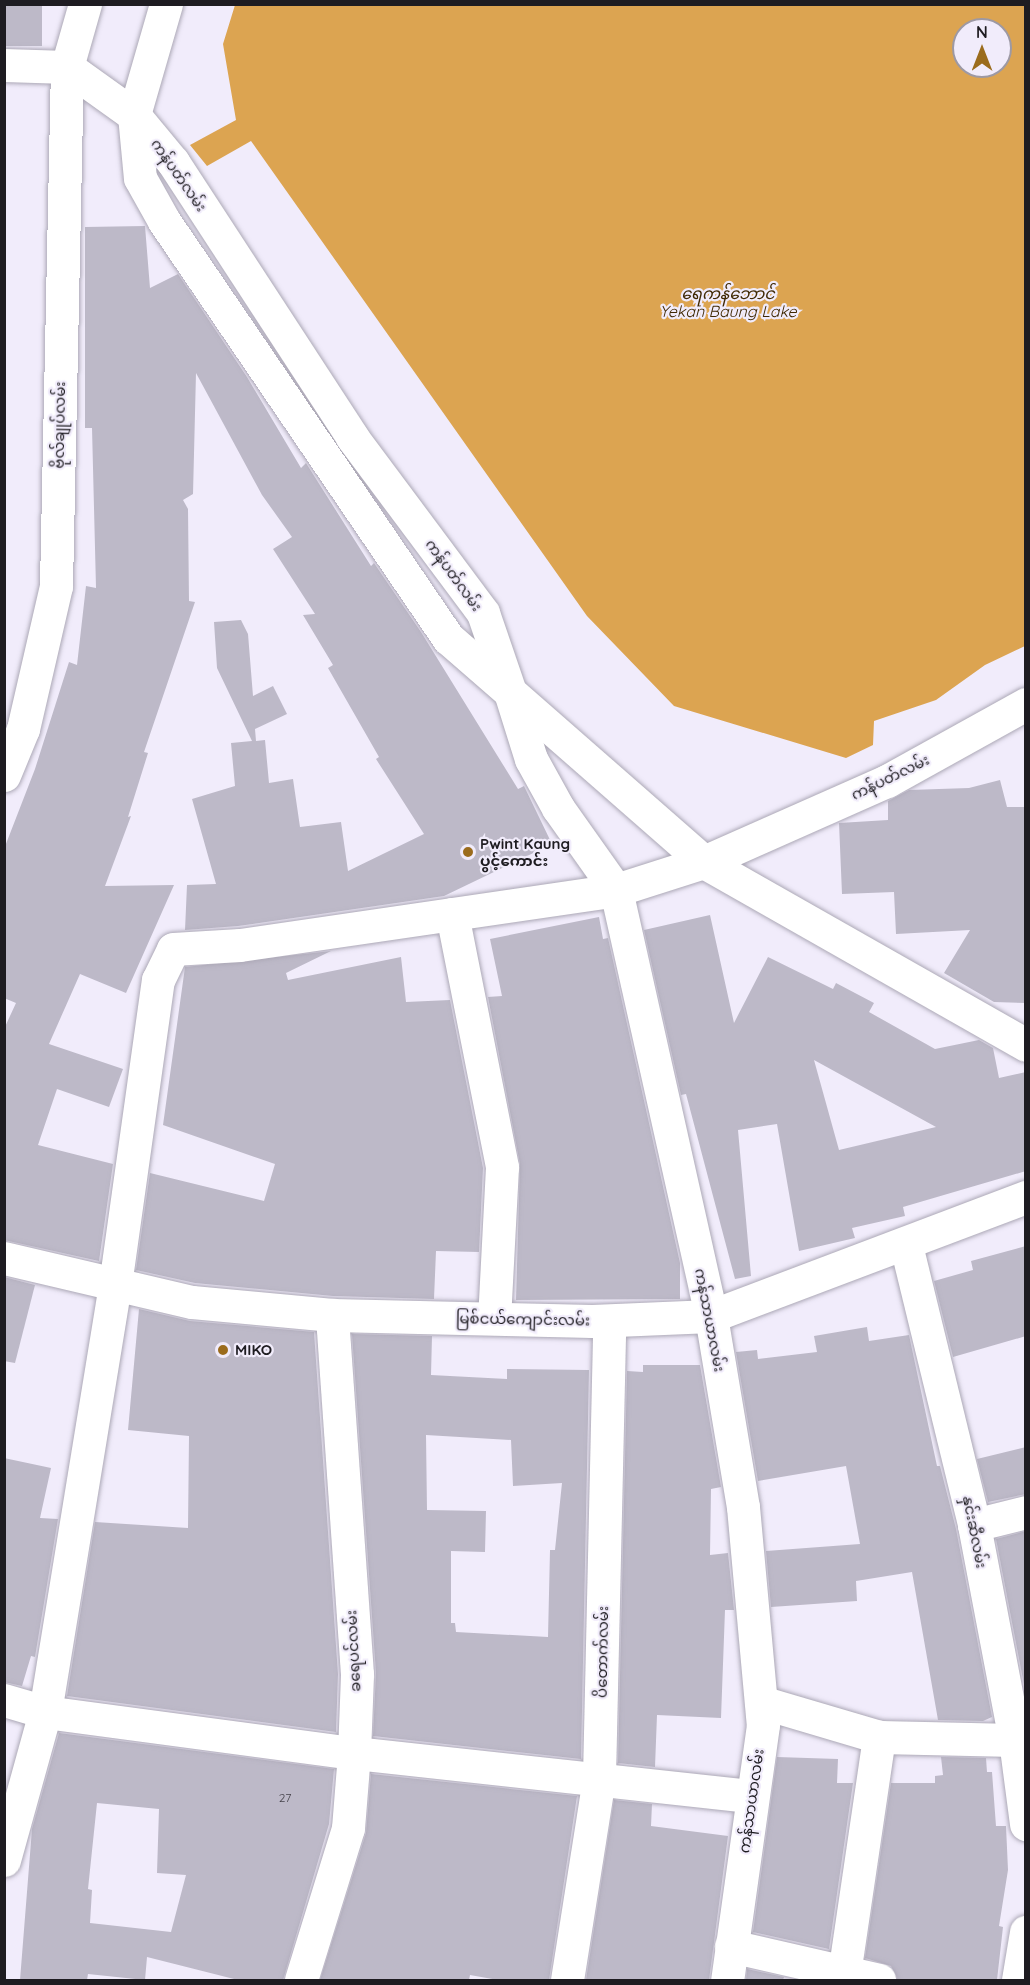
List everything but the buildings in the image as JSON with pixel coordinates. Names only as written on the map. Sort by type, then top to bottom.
[{"type":"street","name":"ဗိုလ်ချုပ်လမ်း","points":[[4,776],[23,729],[56,586],[67,67],[85,4]]},
{"type":"street","points":[[134,115],[166,4]]},
{"type":"street","points":[[4,65],[67,67]]},
{"type":"street","name":"ကန်ပတ်လမ်း","points":[[67,67],[134,115],[173,162],[352,437],[483,613],[510,692],[704,862],[887,781],[1026,704]]},
{"type":"street","name":"ကန်သာယာလမ်း","points":[[510,692],[531,759],[558,808],[616,890],[711,1316],[742,1507],[763,1725],[727,1980]]},
{"type":"street","points":[[4,1860],[45,1712],[115,1286],[158,980],[173,949],[240,945],[616,890],[704,862],[1026,1045]]},
{"type":"street","points":[[452,914],[502,1167],[494,1318]]},
{"type":"street","name":"မြစ်ငယ်ကျောင်းလမ်း","points":[[4,1258],[115,1286],[192,1302],[332,1315],[609,1321],[711,1316],[906,1245],[1026,1197]]},
{"type":"street","name":"နှင်းဆီလမ်း","points":[[906,1245],[974,1525],[1020,1739],[1026,1824]]},
{"type":"street","name":"ခရေပင်လမ်း","points":[[301,1980],[348,1828],[354,1753],[357,1674],[332,1315]]},
{"type":"street","name":"ပိတောက်လမ်း","points":[[567,1980],[599,1777],[609,1321]]},
{"type":"street","points":[[974,1525],[1026,1512]]},
{"type":"street","points":[[4,1700],[45,1712],[354,1753],[599,1777],[752,1796]]},
{"type":"street","points":[[761,1702],[879,1737],[1020,1739]]},
{"type":"street","points":[[844,1974],[879,1737]]},
{"type":"street","points":[[1018,1980],[1026,1932]]},
{"type":"street","points":[[731,1946],[844,1974],[879,1980]]},
{"type":"water","name":"ရေကန်ဘောင် Yekan Baung Lake","points":[[235,5],[1025,5],[1025,646],[985,665],[936,700],[874,721],[873,745],[846,758],[674,706],[587,616],[251,141],[207,166],[190,145],[236,120],[223,44]]},
{"type":"place","name":"Pwint Kaung ပွင့်ကောင်း","points":[[468,852]]},
{"type":"place","name":"MIKO","points":[[223,1350]]}]
